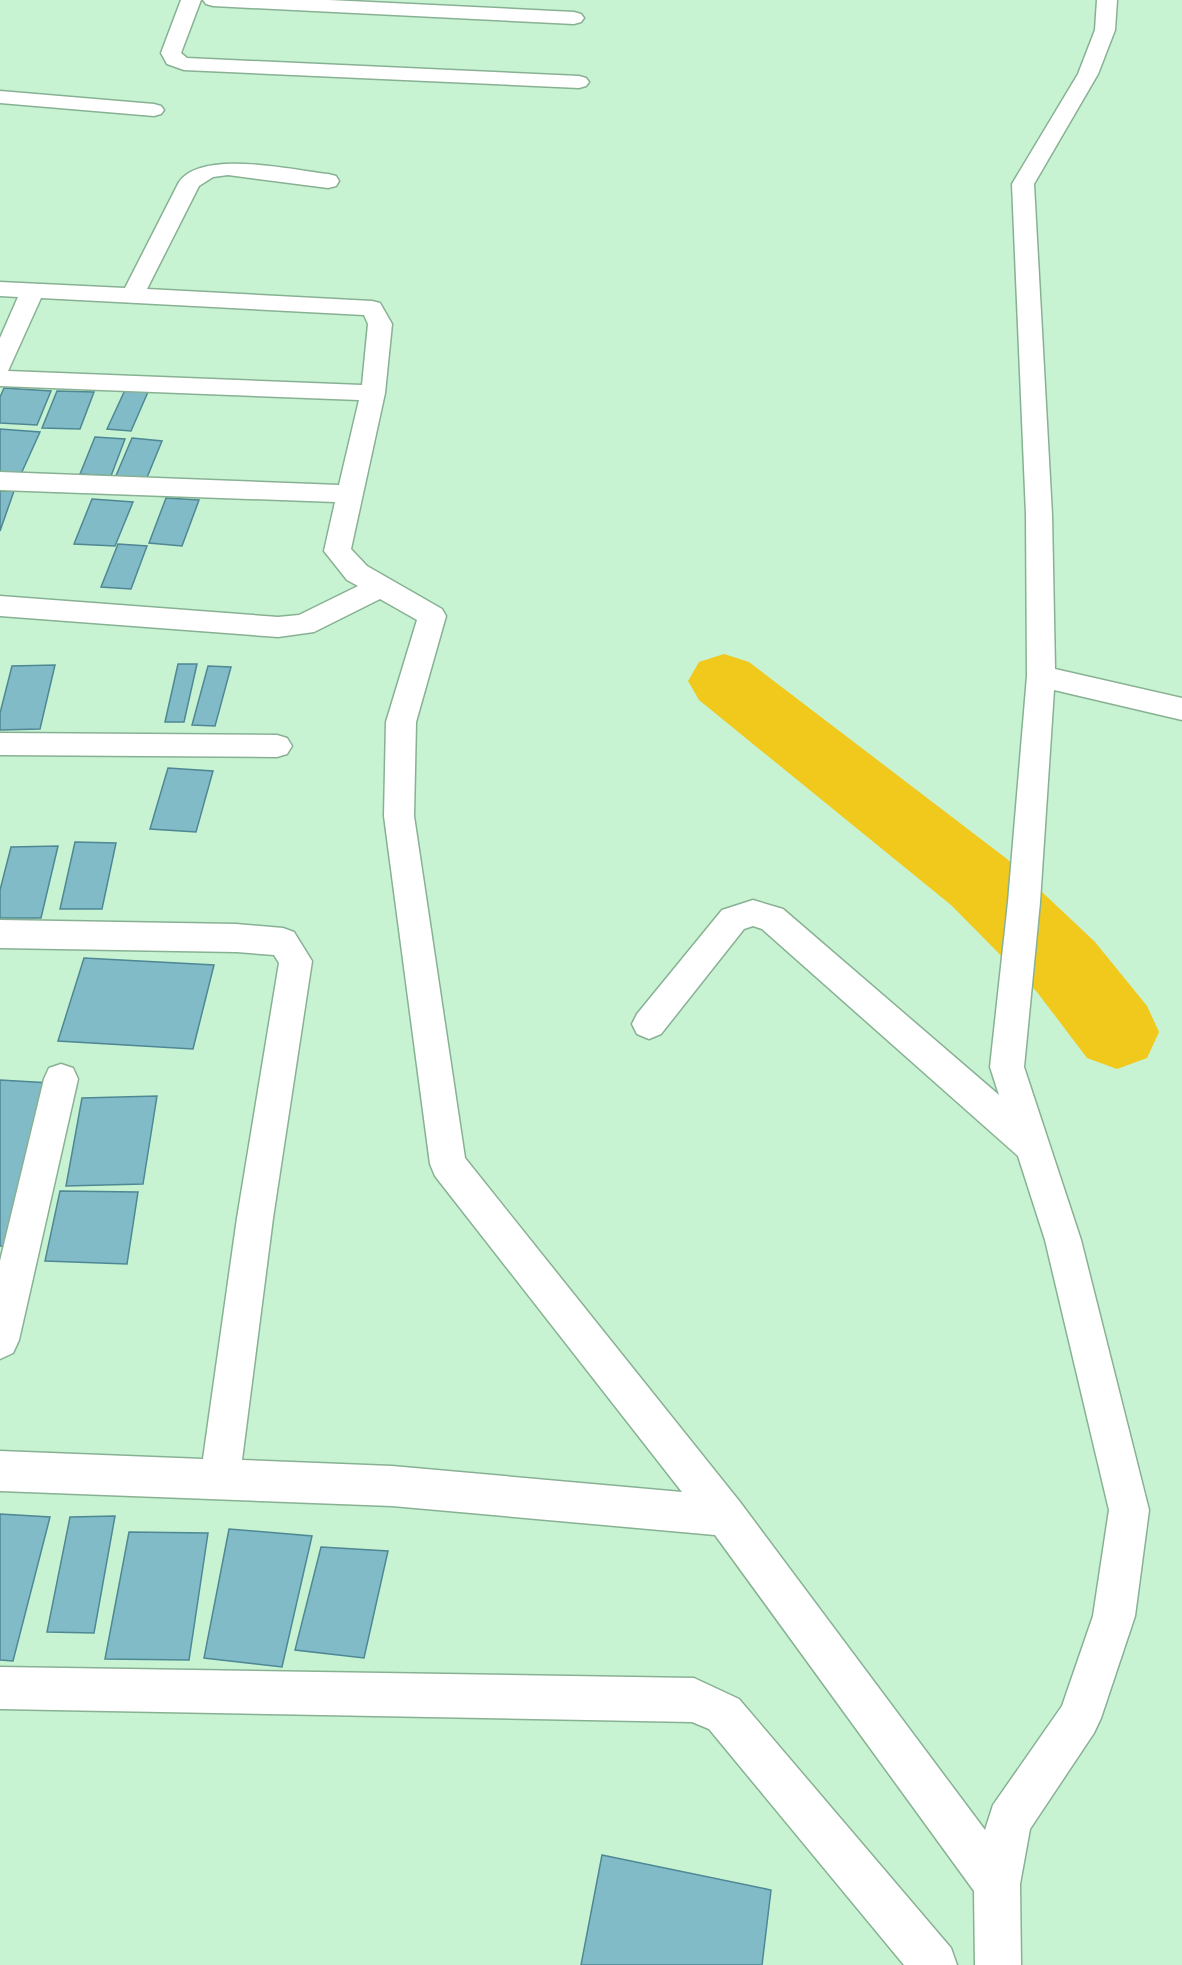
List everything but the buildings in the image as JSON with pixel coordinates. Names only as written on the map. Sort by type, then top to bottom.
[{"type":"street","points":[[191,0],[171,52],[174,60],[184,63],[579,82]]},
{"type":"street","points":[[213,0],[574,18]]},
{"type":"street","points":[[998,1965],[997,1884],[1009,1821],[1079,1718],[1114,1616],[1129,1510],[1063,1240],[1007,1066],[1024,902],[1041,675],[1039,514],[1023,184],[1088,74],[1105,30],[1107,0]]},
{"type":"street","points":[[0,97],[154,110]]},
{"type":"street","points":[[133,295],[190,182],[208,171],[228,169],[328,180]]},
{"type":"street","points":[[0,289],[372,308],[380,324],[373,393],[337,551],[357,573],[432,616],[401,722],[399,816],[447,1164],[726,1516],[997,1884]]},
{"type":"street","points":[[0,365],[33,290]]},
{"type":"street","points":[[0,378],[373,393]]},
{"type":"street","points":[[0,481],[350,494]]},
{"type":"street","points":[[0,606],[278,627],[304,625],[381,586]]},
{"type":"street","points":[[1041,675],[1182,709]]},
{"type":"street","points":[[0,744],[277,746]]},
{"type":"street","points":[[649,1024],[733,919],[753,913],[772,918],[1032,1146]]},
{"type":"street","points":[[0,933],[236,938],[283,942],[296,961],[255,1218],[220,1479]]},
{"type":"street","points":[[0,1340],[62,1079]]},
{"type":"street","points":[[0,1471],[392,1486],[726,1516]]},
{"type":"street","points":[[0,1688],[694,1700],[724,1714],[934,1965]]},
{"type":"waterway","points":[[724,681],[979,882],[1066,967],[1117,1032]]}]
